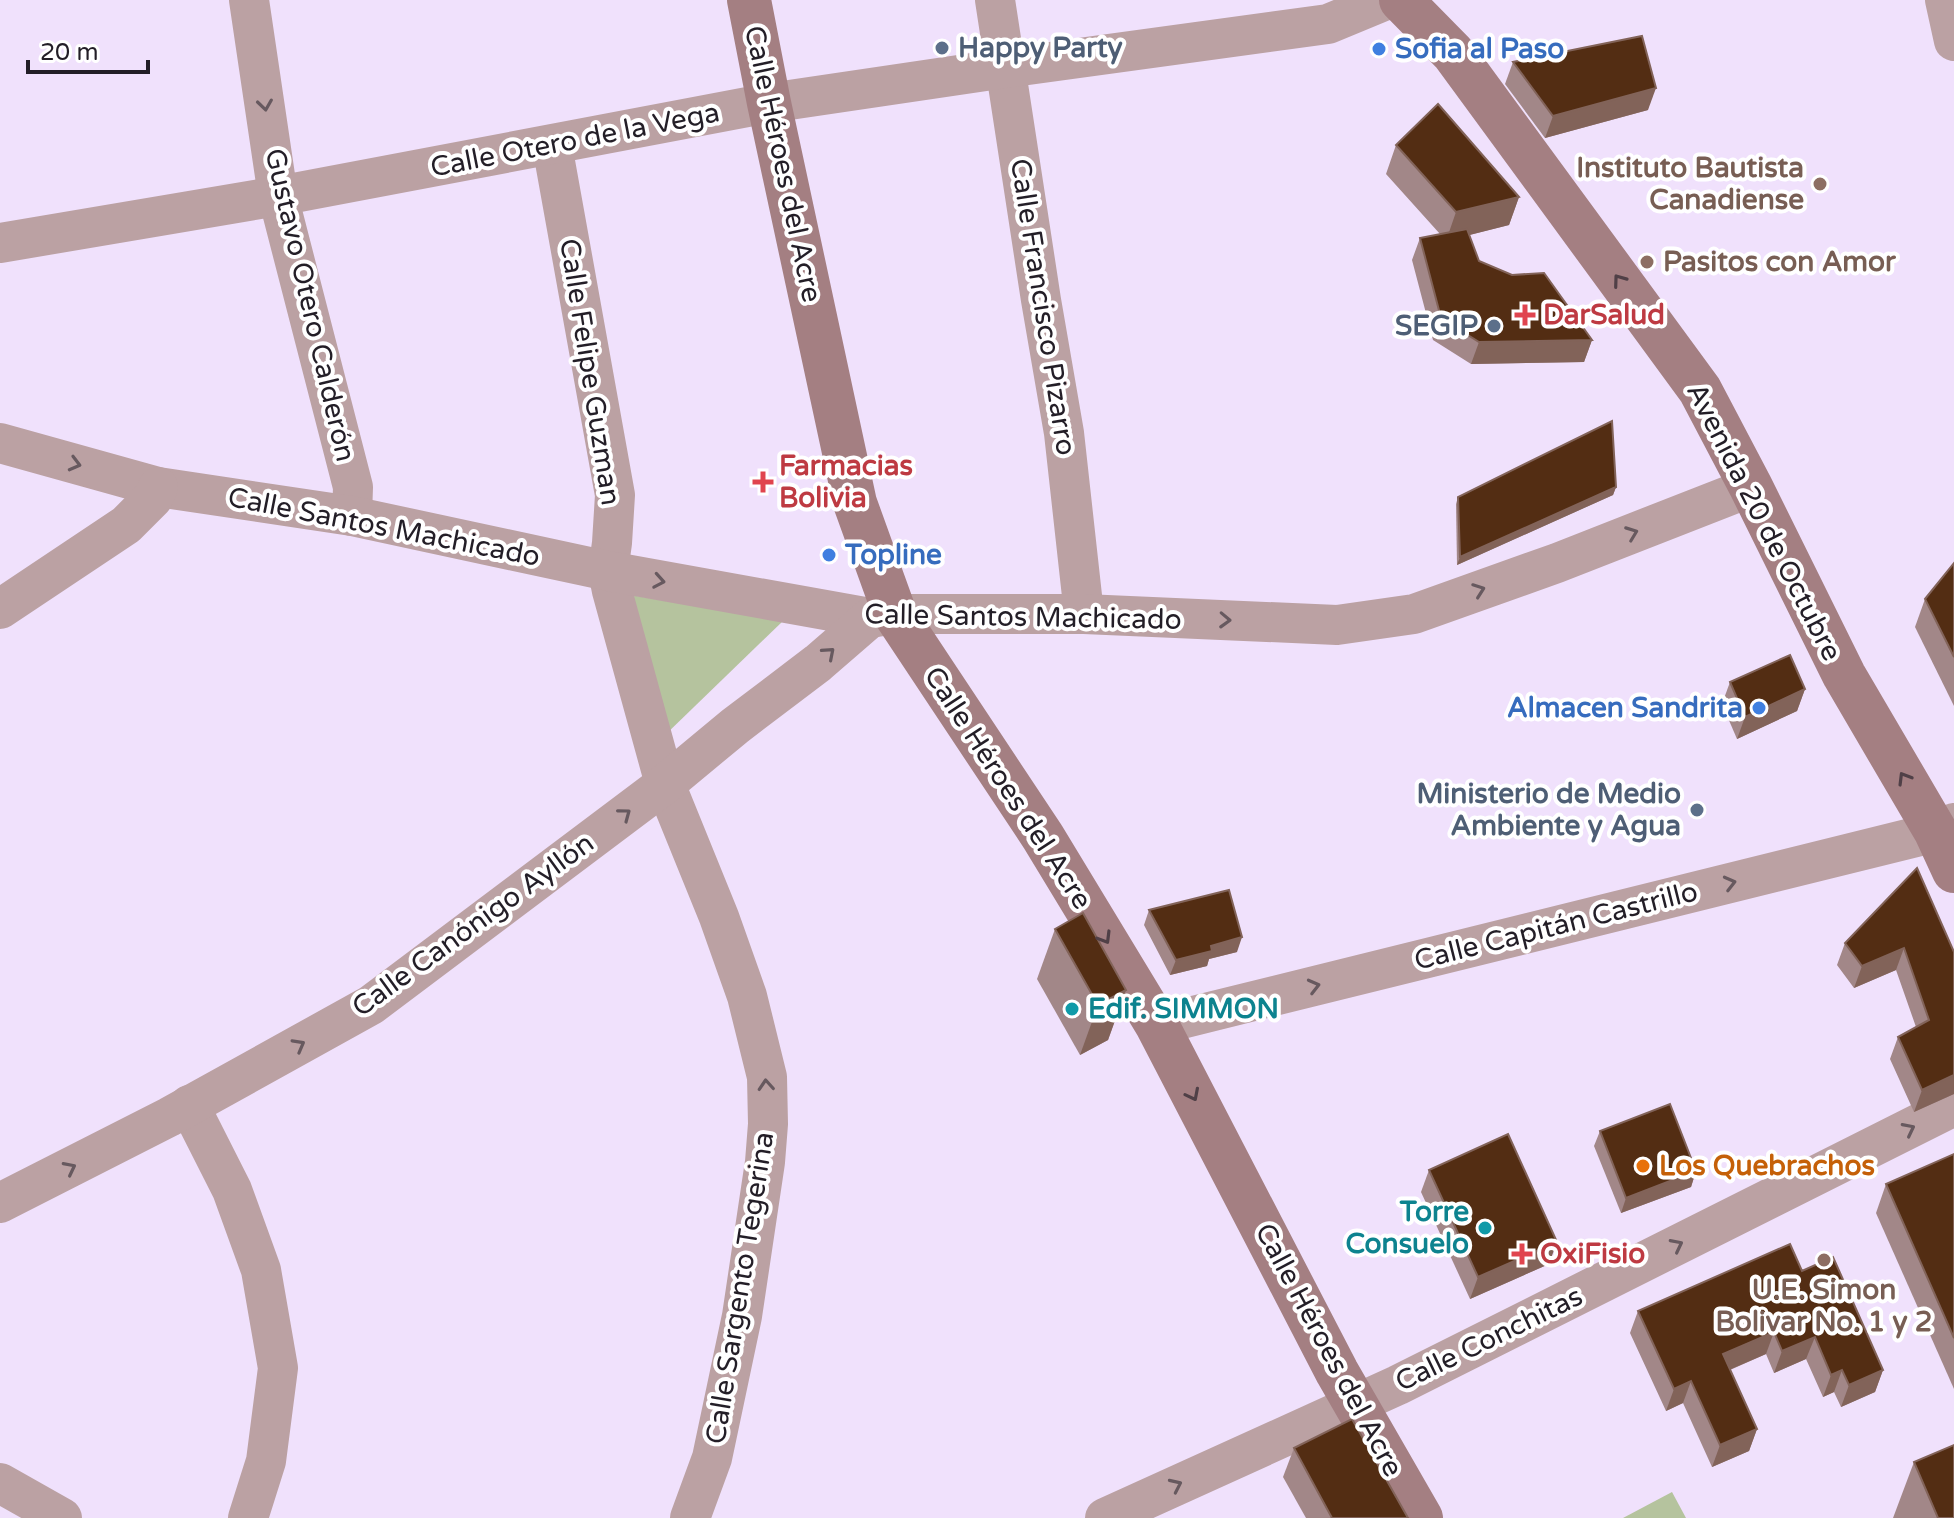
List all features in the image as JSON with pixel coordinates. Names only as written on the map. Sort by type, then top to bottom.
[{"type":"main road","name":"Calle Héroes del Acre","points":[[749,0],[855,503],[882,616],[1043,837],[1157,1025],[1337,1372],[1421,1518]]},
{"type":"main road","name":"Avenida 20 de Octubre","points":[[1401,0],[1453,53],[1700,390],[1844,675],[1945,828],[1954,871]]},
{"type":"street","name":"Gustavo Otero Calderón","points":[[249,0],[278,196],[353,487],[352,516]]},
{"type":"street","name":"Calle Francisco Pizarro","points":[[995,0],[1064,433],[1084,614]]},
{"type":"street","name":"Calle Otero de la Vega","points":[[0,243],[278,196],[769,103],[1328,24],[1386,0]]},
{"type":"street","points":[[1945,0],[1954,41]]},
{"type":"street","name":"Calle Felipe Guzman","points":[[552,145],[615,495],[608,571],[665,784]]},
{"type":"street","name":"Calle Santos Machicado","points":[[0,443],[158,487],[352,516],[608,571],[882,616],[1084,614],[1337,625],[1414,614],[1557,563],[1751,487]]},
{"type":"street","points":[[0,609],[126,525],[153,498],[158,487]]},
{"type":"street","name":"Calle Canónigo Ayllón","points":[[0,1203],[169,1117],[371,1005],[882,616]]},
{"type":"street","name":"Calle Sargento Tegerina","points":[[665,784],[747,996],[767,1077],[765,1162],[742,1316],[712,1458],[690,1518]]},
{"type":"street","name":"Calle Capitán Castrillo","points":[[1157,1025],[1945,828]]},
{"type":"street","points":[[189,1105],[232,1190],[261,1270],[278,1368],[266,1461],[248,1518]]},
{"type":"street","name":"Calle Conchitas","points":[[1105,1518],[1398,1385],[1954,1106]]},
{"type":"street","points":[[0,1483],[62,1518]]},
{"type":"green space","points":[[631,595],[783,621],[662,738]]},
{"type":"green space","points":[[1672,1492],[1686,1518],[1623,1518]]},
{"type":"building","points":[[1642,36],[1656,88],[1553,116],[1513,62]]},
{"type":"building","points":[[1438,104],[1519,197],[1456,212],[1396,145]]},
{"type":"building","points":[[1467,229],[1479,261],[1512,275],[1544,273],[1592,340],[1479,342],[1441,318],[1420,238]]},
{"type":"building","points":[[1612,421],[1616,487],[1460,557],[1458,497]]},
{"type":"building","points":[[1954,563],[1954,657],[1925,599]]},
{"type":"building","points":[[1790,655],[1805,689],[1745,717],[1730,682]]},
{"type":"building","points":[[1917,868],[1954,952],[1954,1075],[1922,1090],[1898,1037],[1929,1020],[1904,948],[1862,966],[1845,943]]},
{"type":"building","points":[[1229,890],[1242,937],[1211,946],[1212,951],[1176,960],[1149,910]]},
{"type":"building","points":[[1083,913],[1126,990],[1098,1005],[1055,929]]},
{"type":"building","name":"Los Quebrachos","points":[[1670,1104],[1696,1171],[1626,1198],[1600,1131]]},
{"type":"building","name":"Torre Consuelo","points":[[1508,1134],[1557,1242],[1478,1277],[1429,1170]]},
{"type":"building","points":[[1954,1154],[1954,1338],[1886,1184]]},
{"type":"building","points":[[1790,1244],[1802,1271],[1833,1257],[1883,1370],[1849,1385],[1842,1370],[1831,1375],[1815,1337],[1782,1351],[1774,1332],[1723,1354],[1757,1429],[1720,1445],[1691,1381],[1674,1389],[1638,1311]]},
{"type":"building","points":[[1352,1419],[1408,1518],[1332,1518],[1294,1448]]},
{"type":"building","points":[[1954,1445],[1954,1518],[1938,1518],[1914,1462]]},
{"type":"place","name":"Happy Party","points":[[942,48]]},
{"type":"place","name":"Sofia al Paso","points":[[1379,49]]},
{"type":"place","name":"Instituto Bautista Canadiense","points":[[1820,184]]},
{"type":"place","name":"Pasitos con Amor","points":[[1647,262]]},
{"type":"place","name":"DarSalud","points":[[1525,315]]},
{"type":"place","name":"SEGIP","points":[[1494,326]]},
{"type":"place","name":"Farmacias Bolivia","points":[[763,482]]},
{"type":"place","name":"Topline","points":[[829,555]]},
{"type":"place","name":"Almacen Sandrita","points":[[1759,708]]},
{"type":"place","name":"Ministerio de Medio Ambiente y Agua","points":[[1697,810]]},
{"type":"place","name":"Edif. SIMMON","points":[[1072,1009]]},
{"type":"place","name":"Los Quebrachos","points":[[1643,1166]]},
{"type":"place","name":"Torre Consuelo","points":[[1485,1228]]},
{"type":"place","name":"OxiFisio","points":[[1522,1254]]},
{"type":"place","name":"U.E. Simon Bolivar No. 1 y 2","points":[[1824,1260]]}]
